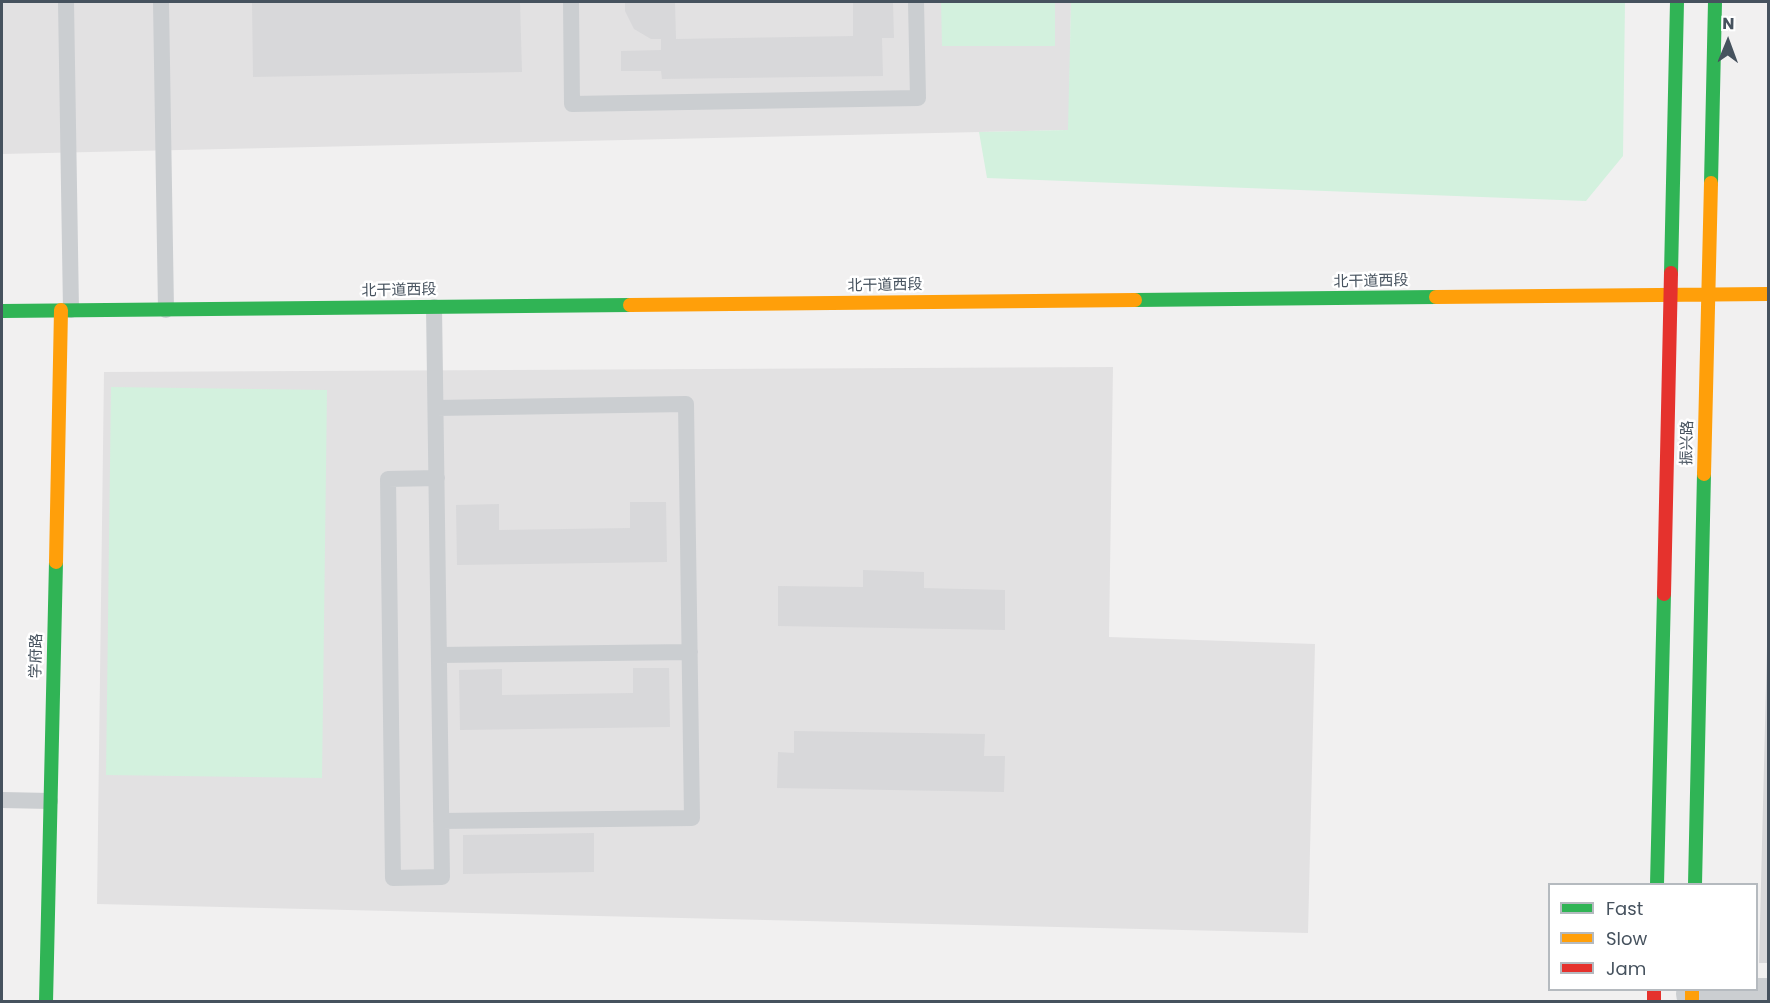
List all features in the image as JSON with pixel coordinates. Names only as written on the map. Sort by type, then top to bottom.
[{"type":"street","name":"振兴路","points":[[1657,883],[1677,2]]},
{"type":"street","name":"振兴路","points":[[1695,883],[1715,2]]},
{"type":"street","name":"北干道西段","points":[[2,311],[1768,294]]},
{"type":"street","name":"学府路","points":[[46,1002],[50,801],[66,310]]},
{"type":"street","points":[[1692,995],[1768,994]]},
{"type":"lane","points":[[66,2],[66,310]]},
{"type":"lane","points":[[160,2],[166,309]]},
{"type":"lane","points":[[571,2],[573,104],[918,98],[916,2]]},
{"type":"lane","points":[[434,307],[437,478],[442,877],[393,878],[388,479],[437,478]]},
{"type":"lane","points":[[436,408],[686,404],[690,652],[692,818],[441,821]]},
{"type":"lane","points":[[439,655],[690,652]]},
{"type":"lane","points":[[2,800],[50,801]]},
{"type":"shaded area","points":[[2,2],[1071,2],[1069,130],[2,154]]},
{"type":"shaded area","points":[[1113,367],[1109,637],[1315,644],[1308,933],[97,904],[104,372]]},
{"type":"green space","points":[[941,2],[1055,2],[1055,46],[942,46]]},
{"type":"green space","points":[[1071,2],[1625,2],[1623,156],[1586,201],[987,178],[979,132],[1068,130]]},
{"type":"green space","points":[[111,387],[327,390],[322,778],[106,775]]},
{"type":"building","points":[[252,2],[520,2],[522,72],[253,77]]},
{"type":"building","points":[[625,2],[675,2],[676,39],[853,36],[853,2],[893,2],[894,38],[882,38],[883,76],[662,79],[661,71],[621,71],[621,51],[661,50],[661,39],[651,39],[634,29],[625,11]]},
{"type":"building","points":[[630,502],[666,502],[667,562],[457,565],[456,505],[499,504],[499,530],[630,528]]},
{"type":"building","points":[[863,570],[924,572],[924,588],[1005,590],[1005,630],[778,626],[778,586],[863,587]]},
{"type":"building","points":[[1767,646],[1768,963],[1759,963]]},
{"type":"building","points":[[633,668],[669,668],[670,727],[460,730],[459,670],[502,669],[502,695],[633,693]]},
{"type":"building","points":[[794,731],[985,734],[984,756],[1005,756],[1004,792],[777,788],[778,752],[794,753]]},
{"type":"building","points":[[594,833],[594,872],[463,874],[463,835]]},
{"type":"traffic: fast","points":[[1671,273],[1677,2]]},
{"type":"traffic: fast","points":[[1711,183],[1715,2]]},
{"type":"traffic: fast","points":[[1135,300],[1436,297]]},
{"type":"traffic: fast","points":[[2,311],[630,305]]},
{"type":"traffic: fast","points":[[1695,883],[1704,474]]},
{"type":"traffic: fast","points":[[46,1002],[56,562]]},
{"type":"traffic: fast","points":[[1657,883],[1664,594]]},
{"type":"traffic: slow","points":[[1704,474],[1711,183]]},
{"type":"traffic: slow","points":[[1436,297],[1768,294]]},
{"type":"traffic: slow","points":[[630,305],[1135,300]]},
{"type":"traffic: slow","points":[[56,562],[61,310]]},
{"type":"traffic: slow","points":[[1692,991],[1692,1002]]},
{"type":"traffic: jam","points":[[1664,594],[1671,273]]},
{"type":"traffic: jam","points":[[1654,991],[1654,1002]]}]
